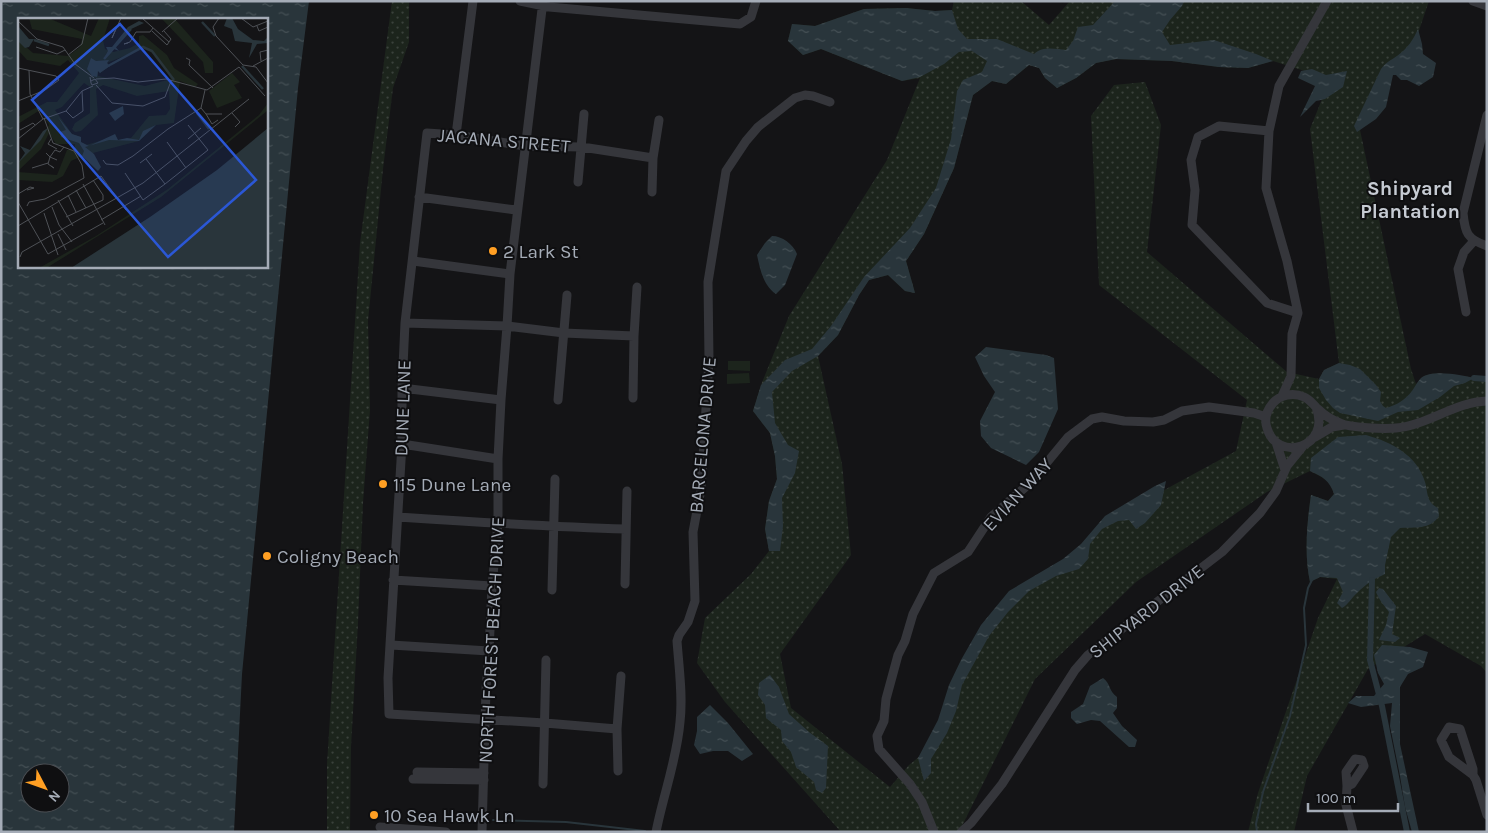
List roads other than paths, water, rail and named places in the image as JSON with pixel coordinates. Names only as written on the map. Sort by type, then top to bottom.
[{"type":"street","points":[[456,135],[473,1]]},
{"type":"street","points":[[520,1],[740,24],[751,17],[756,1]]},
{"type":"street","points":[[1282,396],[1291,376],[1292,334],[1298,313],[1287,261],[1266,188],[1269,130],[1279,86],[1327,1]]},
{"type":"street","points":[[1473,1],[1487,6]]},
{"type":"street","name":"NORTH FOREST BEACH DRIVE","points":[[482,832],[486,689],[498,523],[498,459],[510,274],[516,210],[542,4]]},
{"type":"street","name":"BARCELONA DRIVE","points":[[656,832],[661,805],[672,768],[680,724],[681,705],[677,641],[679,634],[688,622],[696,601],[693,532],[702,489],[709,360],[708,282],[726,171],[758,127],[796,98],[805,95],[830,102]]},
{"type":"street","name":"JACANA STREET","points":[[578,182],[584,114]]},
{"type":"street","points":[[1487,115],[1463,213],[1464,228],[1474,241],[1487,246]]},
{"type":"street","points":[[652,192],[653,158],[659,120]]},
{"type":"street","points":[[1269,130],[1218,126],[1198,137],[1191,160],[1194,190],[1192,225],[1267,303],[1298,313]]},
{"type":"street","name":"JACANA STREET","points":[[427,133],[456,135],[525,146],[582,147],[653,158]]},
{"type":"street","name":"DUNE LANE","points":[[427,133],[405,323],[402,444],[388,678],[389,714],[485,721]]},
{"type":"street","points":[[419,197],[516,210]]},
{"type":"street","points":[[1466,312],[1458,269],[1464,252],[1474,241]]},
{"type":"street","points":[[413,261],[510,274]]},
{"type":"street","points":[[633,398],[637,287]]},
{"type":"street","points":[[558,400],[567,295]]},
{"type":"street","points":[[405,323],[507,326],[564,333],[634,336]]},
{"type":"street","points":[[1291,376],[1304,397]]},
{"type":"street","points":[[402,388],[501,400]]},
{"type":"street","points":[[1285,470],[1276,442],[1266,426],[1266,417],[1271,404],[1282,396],[1297,394],[1311,401],[1319,415],[1318,430],[1314,438]]},
{"type":"street","points":[[1276,442],[1292,448],[1304,445],[1332,427],[1344,425],[1397,428],[1415,424],[1465,405],[1487,402]]},
{"type":"street","name":"EVIAN WAY","points":[[934,832],[922,802],[910,784],[879,749],[878,736],[884,721],[886,699],[898,655],[905,641],[913,614],[934,573],[968,552],[991,518],[1030,484],[1068,437],[1092,419],[1153,422],[1164,420],[1182,412],[1209,407],[1254,413],[1266,417]]},
{"type":"street","points":[[1316,408],[1326,416],[1344,425]]},
{"type":"street","points":[[402,444],[498,459]]},
{"type":"street","name":"SHIPYARD DRIVE","points":[[960,832],[971,823],[1002,784],[1075,670],[1088,655],[1222,552],[1260,513],[1276,491],[1292,458],[1304,445]]},
{"type":"street","points":[[552,590],[554,579],[553,527],[556,479]]},
{"type":"street","points":[[625,584],[627,491]]},
{"type":"street","points":[[398,517],[553,527],[626,528]]},
{"type":"street","points":[[393,580],[492,586]]},
{"type":"street","points":[[391,645],[490,651]]},
{"type":"street","points":[[543,784],[546,660]]},
{"type":"street","points":[[618,771],[617,729],[621,676]]},
{"type":"street","points":[[485,721],[545,723],[617,729]]},
{"type":"street","points":[[1473,775],[1460,729],[1449,727],[1441,740],[1449,756],[1473,775],[1487,815]]},
{"type":"street","points":[[416,776],[484,777]]},
{"type":"street","points":[[1348,786],[1346,805],[1353,832]]},
{"type":"street","points":[[380,827],[446,832]]},
{"type":"water","points":[[1,1],[309,1],[298,88],[242,674],[234,832],[1,832]]},
{"type":"water","points":[[1115,1],[1184,1],[1162,32],[1170,45],[1214,40],[1273,61],[1248,68],[1219,67],[1172,61],[1116,59],[1096,63],[1076,78],[1057,88],[1045,78],[1039,68],[1029,65],[1006,84],[992,81],[973,95],[954,168],[924,234],[906,261],[915,293],[905,291],[888,275],[869,280],[838,335],[818,356],[792,371],[772,392],[775,423],[788,445],[799,451],[795,473],[782,498],[783,526],[780,551],[769,551],[765,529],[769,501],[777,479],[770,433],[753,411],[761,385],[785,360],[812,349],[831,326],[864,277],[910,228],[936,188],[951,139],[957,91],[963,80],[982,72],[987,61],[972,51],[959,52],[944,64],[920,77],[902,81],[821,49],[803,55],[788,41],[792,24],[815,26],[864,9],[952,10],[958,29],[967,39],[997,39],[1034,54],[1045,49],[1066,50],[1073,41],[1078,27],[1093,25]]},
{"type":"water","points":[[1418,29],[1423,54],[1436,63],[1433,77],[1419,86],[1393,75],[1386,107],[1376,119],[1357,132],[1354,126],[1381,69],[1407,47]]},
{"type":"water","points":[[1312,69],[1326,75],[1347,71],[1343,87],[1325,99],[1316,101],[1300,117],[1315,86],[1298,78],[1301,71]]},
{"type":"water","points":[[772,236],[780,237],[787,241],[797,254],[785,285],[776,294],[765,281],[757,255]]},
{"type":"water","points":[[986,347],[1046,355],[1054,358],[1058,409],[1039,452],[1026,465],[991,448],[981,436],[980,421],[995,392],[984,376],[975,357]]},
{"type":"water","points":[[1339,363],[1360,369],[1381,392],[1380,401],[1386,408],[1404,400],[1418,381],[1426,375],[1439,373],[1474,378],[1454,386],[1418,410],[1398,412],[1378,421],[1340,413],[1326,400],[1319,388],[1319,379],[1324,370]]},
{"type":"water","points":[[1366,435],[1394,446],[1416,464],[1425,482],[1429,500],[1438,508],[1439,516],[1427,526],[1400,528],[1391,537],[1385,574],[1364,587],[1342,608],[1337,603],[1343,592],[1337,578],[1320,577],[1310,582],[1307,561],[1307,538],[1311,495],[1328,501],[1334,494],[1325,480],[1310,471],[1311,458],[1338,437]]},
{"type":"water","points":[[1166,481],[1161,505],[1145,523],[1136,529],[1129,520],[1118,521],[1102,529],[1090,544],[1088,559],[1079,569],[1056,576],[1029,591],[1008,612],[989,636],[962,685],[956,711],[947,733],[931,759],[931,773],[924,781],[918,758],[938,720],[949,685],[981,625],[1009,591],[1063,559],[1081,544],[1105,516]]},
{"type":"water","points":[[1379,588],[1383,589],[1396,606],[1392,634],[1400,638],[1395,642],[1379,640],[1386,625],[1389,612],[1376,592]]},
{"type":"water","points":[[1382,645],[1410,647],[1428,652],[1423,667],[1408,674],[1400,687],[1400,744],[1419,832],[1412,832],[1405,807],[1390,726],[1392,703],[1361,707],[1348,703],[1356,696],[1374,696],[1384,684],[1378,673],[1374,655]]},
{"type":"water","points":[[770,675],[779,687],[789,714],[828,746],[826,788],[822,793],[816,790],[814,782],[796,767],[791,752],[782,741],[781,730],[766,718],[765,705],[758,695],[759,683]]},
{"type":"water","points":[[1103,678],[1117,697],[1117,708],[1113,713],[1122,726],[1137,740],[1135,747],[1129,747],[1100,721],[1091,720],[1077,724],[1071,718],[1071,712],[1083,704],[1090,686]]},
{"type":"water","points":[[710,705],[728,723],[753,754],[742,761],[728,751],[713,751],[700,754],[694,745],[697,717]]},
{"type":"waterway","points":[[1474,378],[1487,379]]},
{"type":"waterway","points":[[1257,832],[1256,824],[1263,792],[1290,716],[1306,645],[1304,608],[1308,588],[1312,580]]},
{"type":"waterway","points":[[1372,580],[1370,660],[1382,706],[1407,832]]},
{"type":"waterway","points":[[473,820],[479,820]]},
{"type":"waterway","points":[[493,820],[566,822],[645,831]]},
{"type":"place","name":"2 Lark St","points":[[493,251]]},
{"type":"place","name":"115 Dune Lane","points":[[383,484]]},
{"type":"place","name":"Coligny Beach","points":[[267,556]]},
{"type":"place","name":"10 Sea Hawk Ln","points":[[374,815]]},
{"type":"district","name":"Shipyard Plantation","points":[[1410,200]]}]
